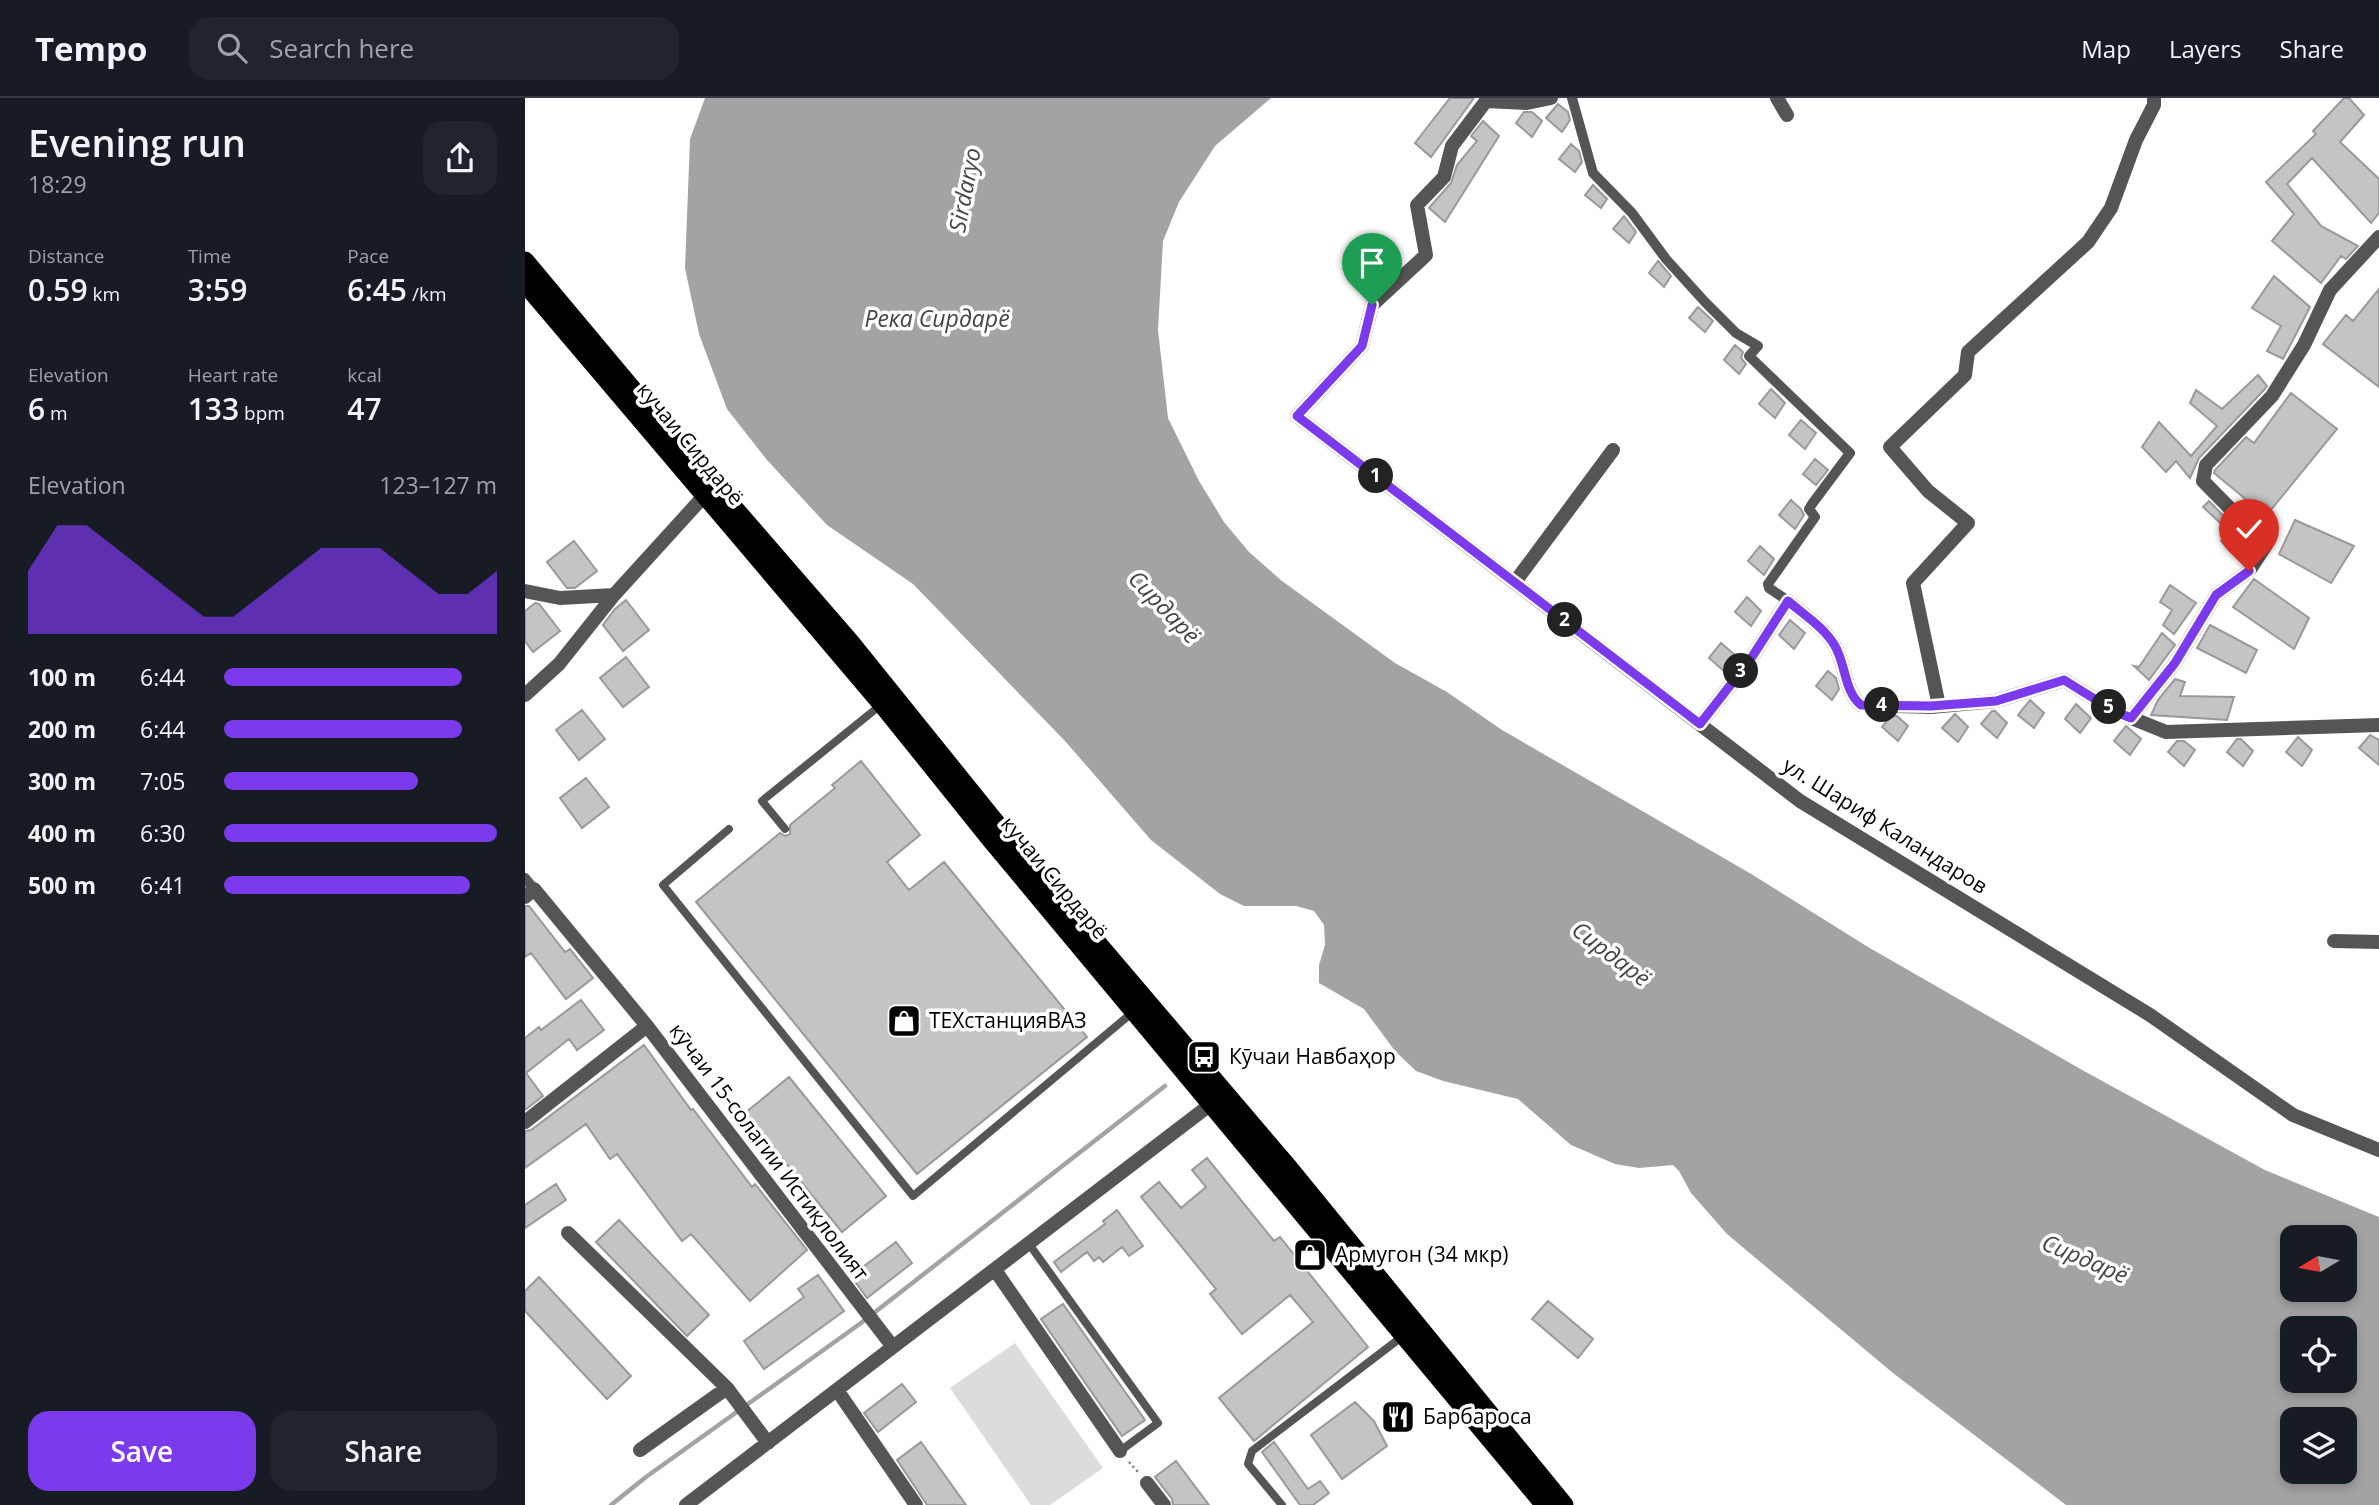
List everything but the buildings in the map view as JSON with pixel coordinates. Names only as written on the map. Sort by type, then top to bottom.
[{"type":"highway","points":[[525,261],[709,491],[1012,843],[1218,1099],[1564,1505]]},
{"type":"highway","name":"кучаи Сирдарё","points":[[525,283],[709,491]]},
{"type":"highway","name":"кучаи Сирдарё","points":[[888,700],[993,842],[1135,1011],[1218,1099],[1404,1335],[1545,1505]]},
{"type":"street","name":"ул. Шариф Каландаров","points":[[1551,98],[1527,103],[1486,101],[1452,146],[1444,177],[1417,205],[1426,255],[1372,305],[1362,346],[1297,416],[1800,802],[2150,1015],[2293,1115],[2379,1150]]},
{"type":"street","points":[[1572,98],[1593,173],[1632,213],[1666,259],[1705,302],[1736,333],[1758,346],[1749,356],[1850,453],[1809,509],[1815,517],[1768,584],[1769,588],[1828,635],[1837,650],[1853,699],[1861,705],[1939,706],[1996,701],[2064,680],[2114,711],[2166,732],[2379,725]]},
{"type":"street","points":[[1777,98],[1787,115]]},
{"type":"street","points":[[1939,706],[1913,583],[1968,523],[1928,491],[1890,447],[1965,375],[1968,352],[2088,242],[2111,208],[2137,140],[2154,105],[2154,98]]},
{"type":"street","points":[[2131,718],[2175,663],[2216,595],[2249,571],[2266,545],[2203,481],[2206,465],[2272,396],[2304,345],[2330,290],[2379,237]]},
{"type":"street","points":[[1515,582],[1613,450]]},
{"type":"street","points":[[525,695],[559,664],[614,595],[709,491]]},
{"type":"street","points":[[525,591],[560,598],[614,595]]},
{"type":"street","points":[[1700,724],[1750,660],[1788,601]]},
{"type":"street","name":"кӯчаи 15-солагии Истиқлолият","points":[[528,888],[647,1026],[893,1347]]},
{"type":"street","points":[[2334,940],[2379,942]]},
{"type":"street","name":"кӯчаи 15-солагии Истиқлолият","points":[[525,1122],[647,1026]]},
{"type":"street","points":[[686,1505],[1218,1099]]},
{"type":"street","points":[[568,1233],[727,1388],[768,1443]]},
{"type":"street","points":[[995,1270],[1120,1451]]},
{"type":"street","points":[[640,1450],[727,1388]]},
{"type":"street","points":[[837,1390],[916,1505]]},
{"type":"street","points":[[1147,1483],[1164,1505]]},
{"type":"lane","points":[[785,829],[762,801],[888,700]]},
{"type":"lane","points":[[729,829],[663,885],[913,1196],[1135,1011]]},
{"type":"lane","points":[[1030,1244],[1158,1423],[1120,1451]]},
{"type":"lane","points":[[1282,1505],[1248,1464],[1252,1451],[1404,1335]]},
{"type":"path","points":[[1120,1451],[1147,1483]]},
{"type":"shaded area","points":[[1015,1343],[1103,1468],[1050,1505],[1031,1505],[950,1388]]},
{"type":"water","name":"Река Сирдарё","points":[[705,98],[1271,98],[1215,146],[1179,202],[1163,241],[1158,330],[1168,418],[1199,481],[1224,522],[1249,552],[1282,581],[1395,663],[1447,692],[1502,730],[1753,875],[1868,947],[2084,1071],[2265,1170],[2379,1217],[2379,1505],[2066,1505],[1893,1373],[1727,1234],[1691,1193],[1673,1165],[1639,1168],[1615,1164],[1571,1145],[1518,1099],[1443,1081],[1416,1071],[1395,1051],[1364,1009],[1319,983],[1319,965],[1325,945],[1324,925],[1314,911],[1296,906],[1244,906],[1220,894],[1151,840],[1065,741],[913,584],[827,525],[767,460],[727,409],[699,334],[685,268],[690,139]]},
{"type":"waterway","points":[[611,1505],[861,1323],[1165,1086]]},
{"type":"place","name":"ТЕХстанцияВАЗ","points":[[904,1021]]},
{"type":"place","name":"Кӯчаи Навбаҳор","points":[[1204,1057]]},
{"type":"place","name":"Армугон (34 мкр)","points":[[1310,1255]]},
{"type":"place","name":"Барбароса","points":[[1398,1417]]},
{"type":"route","points":[[1372,305],[1362,346],[1297,416],[1700,724],[1750,660],[1788,601],[1828,635],[1837,650],[1853,699],[1861,705],[1931,706],[1996,701],[2064,680],[2114,711],[2131,718],[2175,663],[2216,595],[2249,571]]},
{"type":"water label","name":"Sirdaryo","points":[[965,190]]},
{"type":"water label","name":"Сирдарё","points":[[1164,607]]},
{"type":"water label","name":"Сирдарё","points":[[1611,954]]},
{"type":"water label","name":"Сирдарё","points":[[2085,1259]]}]
